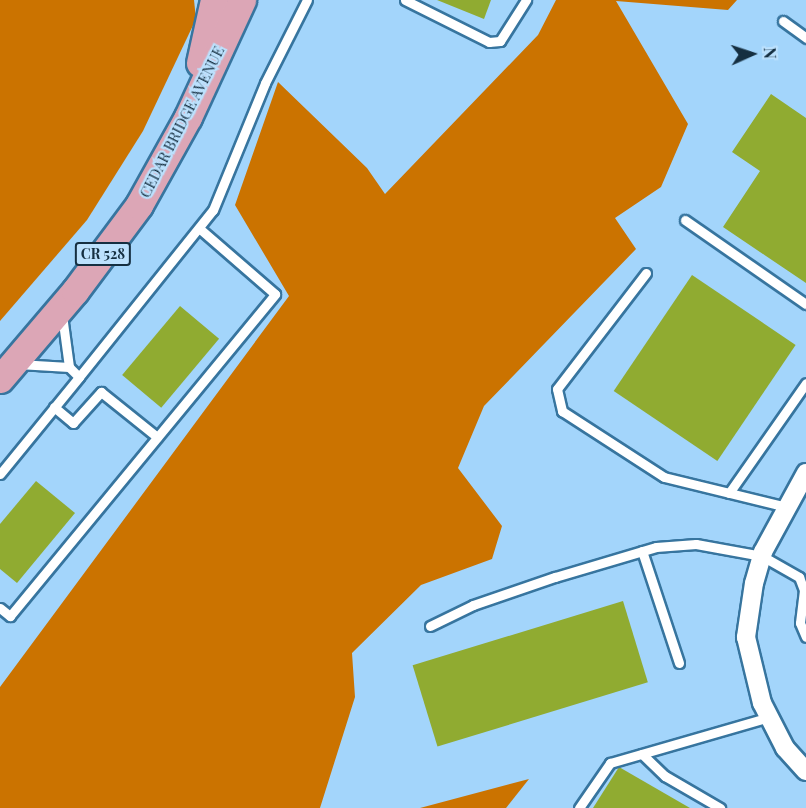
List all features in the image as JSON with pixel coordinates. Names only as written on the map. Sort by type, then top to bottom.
[{"type":"main road","points":[[188,117],[214,0]]},
{"type":"main road","name":"CEDAR BRIDGE AVENUE","points":[[7,371],[61,307],[139,205],[188,117],[242,0]]},
{"type":"street","points":[[806,473],[762,556],[754,583],[746,637],[769,717],[785,748],[806,771]]},
{"type":"lane","points":[[0,474],[200,229],[213,210],[260,93],[307,0]]},
{"type":"lane","points":[[405,0],[489,42],[500,40],[526,0]]},
{"type":"lane","points":[[783,21],[806,38]]},
{"type":"lane","points":[[684,220],[806,304]]},
{"type":"lane","points":[[0,608],[10,616],[275,294],[200,229]]},
{"type":"lane","points":[[646,273],[557,389],[557,400],[562,411],[664,477],[787,507]]},
{"type":"lane","points":[[61,307],[69,368],[79,377]]},
{"type":"lane","points":[[7,371],[69,368]]},
{"type":"lane","points":[[729,493],[806,383]]},
{"type":"lane","points":[[54,407],[73,423],[101,392],[157,437]]},
{"type":"lane","points":[[430,626],[473,605],[642,551],[696,544],[762,556],[803,581],[800,623],[806,637]]},
{"type":"lane","points":[[642,551],[679,663]]},
{"type":"lane","points":[[579,808],[610,763],[769,717]]},
{"type":"lane","points":[[642,754],[665,776],[720,808]]},
{"type":"shaded area","points":[[0,0],[194,0],[196,19],[143,131],[87,220],[0,321]]},
{"type":"shaded area","points":[[556,0],[737,0],[728,10],[616,1],[688,124],[661,187],[615,218],[636,249],[484,406],[458,468],[502,526],[492,559],[421,585],[352,653],[355,697],[320,808],[0,808],[0,687],[289,296],[235,205],[278,82],[367,168],[385,194],[538,35]]},
{"type":"shaded area","points":[[529,779],[506,808],[420,808]]},
{"type":"building","points":[[437,0],[491,0],[484,19]]},
{"type":"building","points":[[771,94],[806,118],[806,283],[723,227],[760,171],[732,152]]},
{"type":"building","points":[[692,275],[796,345],[717,461],[614,391]]},
{"type":"building","points":[[180,306],[219,339],[161,408],[122,375]]},
{"type":"building","points":[[36,481],[75,513],[17,583],[0,569],[0,524]]},
{"type":"building","points":[[623,601],[648,682],[437,747],[413,665]]},
{"type":"building","points":[[619,767],[690,808],[593,808]]}]
